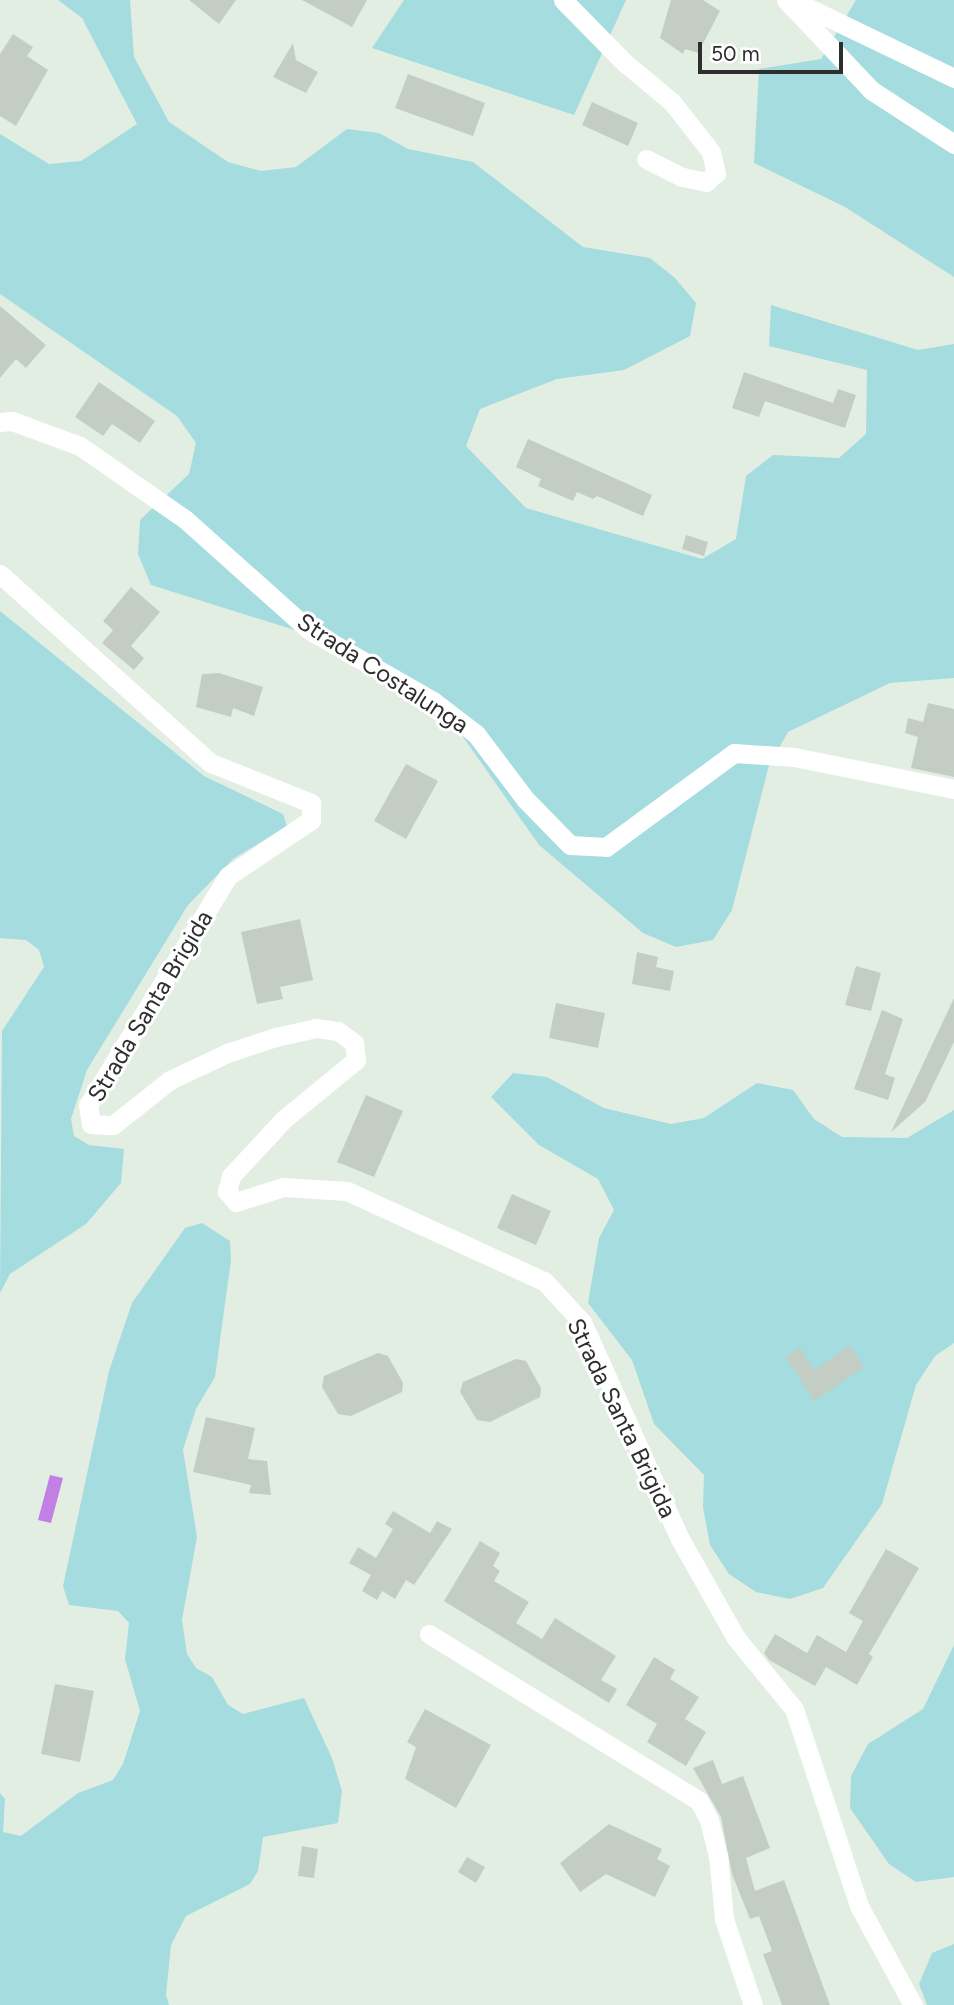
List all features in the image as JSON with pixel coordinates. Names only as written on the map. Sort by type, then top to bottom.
[{"type":"street","points":[[563,0],[625,63],[672,102],[711,152],[716,173],[706,182],[682,177],[646,159]]},
{"type":"street","points":[[786,0],[871,90],[954,144]]},
{"type":"street","points":[[792,0],[954,78]]},
{"type":"street","name":"Strada Costalunga","points":[[0,422],[12,421],[80,446],[186,520],[309,630],[433,701],[477,734],[526,800],[570,845],[606,847],[734,753],[794,757],[954,789]]},
{"type":"street","name":"Strada Santa Brigida","points":[[0,574],[211,764],[311,803],[311,820],[228,876],[88,1105],[91,1124],[113,1125],[170,1080],[227,1053],[276,1037],[316,1028],[338,1031],[354,1043],[356,1060],[284,1119],[231,1176],[227,1191],[236,1202],[283,1187],[346,1191],[544,1281],[582,1322],[680,1539],[736,1638],[794,1709],[859,1906],[913,2005]]},
{"type":"street","points":[[429,1634],[699,1801],[709,1821],[718,1855],[724,1919],[753,2005]]},
{"type":"shaded area","points":[[58,0],[130,0],[134,57],[169,122],[228,162],[261,171],[296,167],[347,129],[379,133],[408,149],[473,162],[583,247],[650,258],[675,278],[696,303],[690,336],[624,370],[557,379],[480,409],[466,446],[526,508],[702,559],[736,539],[746,476],[773,455],[839,458],[866,434],[867,370],[769,346],[771,305],[918,350],[954,344],[954,678],[890,683],[788,732],[769,765],[732,910],[713,940],[676,947],[643,933],[539,845],[461,734],[317,637],[151,585],[138,554],[140,520],[189,474],[196,443],[177,416],[0,294],[0,134],[49,164],[81,161],[137,124],[82,18]]},
{"type":"shaded area","points":[[404,0],[626,0],[574,115],[372,48]]},
{"type":"shaded area","points":[[856,0],[954,0],[954,277],[845,207],[754,163],[759,69],[821,59]]},
{"type":"shaded area","points":[[0,611],[204,776],[283,814],[287,826],[233,859],[188,905],[87,1070],[71,1119],[74,1136],[89,1145],[124,1149],[121,1183],[86,1224],[10,1274],[0,1293],[2,1031],[44,967],[39,950],[26,940],[0,938]]},
{"type":"shaded area","points":[[513,1073],[547,1077],[604,1108],[671,1124],[704,1118],[757,1083],[793,1090],[814,1119],[842,1137],[907,1138],[954,1110],[954,1343],[935,1356],[916,1385],[882,1504],[823,1588],[790,1599],[756,1592],[729,1574],[710,1545],[703,1507],[704,1475],[654,1424],[632,1360],[588,1303],[599,1238],[614,1210],[598,1179],[539,1145],[491,1097]]},
{"type":"shaded area","points":[[202,1223],[230,1241],[231,1260],[215,1377],[196,1409],[183,1450],[197,1537],[182,1620],[187,1654],[196,1668],[212,1677],[228,1705],[243,1714],[304,1698],[332,1758],[342,1791],[338,1823],[263,1837],[258,1871],[250,1884],[186,1916],[171,1945],[166,1995],[169,2005],[0,2005],[0,1793],[5,1799],[3,1832],[21,1836],[78,1793],[113,1780],[123,1764],[140,1711],[125,1659],[129,1623],[118,1611],[69,1605],[63,1586],[109,1371],[132,1303],[185,1228]]},
{"type":"shaded area","points":[[50,1475],[63,1478],[51,1523],[38,1520]]},
{"type":"shaded area","points":[[954,1645],[954,1877],[916,1882],[889,1864],[850,1808],[851,1776],[868,1744],[923,1709]]},
{"type":"shaded area","points":[[954,1944],[954,2005],[927,2005],[919,1984],[932,1953]]},
{"type":"building","points":[[189,0],[236,0],[219,24]]},
{"type":"building","points":[[302,0],[367,0],[352,27]]},
{"type":"building","points":[[671,0],[703,0],[720,11],[698,53],[685,49],[683,54],[660,38]]},
{"type":"building","points":[[13,34],[33,47],[27,56],[48,70],[16,126],[0,116],[0,54]]},
{"type":"building","points":[[293,43],[296,60],[318,72],[306,93],[273,77]]},
{"type":"building","points":[[408,74],[485,103],[473,136],[395,108]]},
{"type":"building","points":[[592,102],[638,123],[628,146],[582,125]]},
{"type":"building","points":[[0,306],[46,345],[26,368],[16,359],[0,378]]},
{"type":"building","points":[[744,372],[833,403],[838,389],[856,395],[845,428],[765,401],[759,417],[732,408]]},
{"type":"building","points":[[99,382],[155,421],[140,443],[112,424],[103,436],[75,417]]},
{"type":"building","points":[[528,439],[652,495],[643,516],[597,496],[593,499],[577,492],[573,501],[538,486],[541,479],[516,467]]},
{"type":"building","points":[[686,535],[708,542],[704,556],[682,549]]},
{"type":"building","points":[[131,587],[160,612],[131,646],[144,658],[134,670],[102,643],[113,630],[103,621]]},
{"type":"building","points":[[219,673],[263,687],[254,716],[233,708],[231,717],[196,707],[202,674]]},
{"type":"building","points":[[928,703],[954,709],[954,777],[911,768],[918,737],[905,733],[908,718],[923,722]]},
{"type":"building","points":[[406,764],[438,781],[406,839],[374,821]]},
{"type":"building","points":[[300,919],[313,980],[280,987],[283,999],[257,1004],[241,932]]},
{"type":"building","points":[[637,952],[658,957],[656,967],[674,971],[670,991],[632,984]]},
{"type":"building","points":[[856,966],[881,973],[871,1011],[845,1005]]},
{"type":"building","points":[[954,998],[954,1042],[925,1102],[891,1132]]},
{"type":"building","points":[[556,1003],[605,1013],[598,1048],[549,1038]]},
{"type":"building","points":[[882,1010],[903,1019],[885,1074],[895,1078],[888,1100],[854,1089]]},
{"type":"building","points":[[366,1095],[403,1111],[374,1177],[337,1162]]},
{"type":"building","points":[[512,1194],[551,1211],[536,1245],[497,1228]]},
{"type":"building","points":[[850,1346],[864,1367],[814,1401],[786,1357],[800,1348],[814,1370]]},
{"type":"building","points":[[378,1353],[388,1356],[403,1383],[402,1392],[351,1416],[338,1414],[322,1387],[324,1376]]},
{"type":"building","points":[[516,1359],[526,1361],[541,1388],[540,1397],[490,1422],[477,1420],[460,1392],[463,1382]]},
{"type":"building","points":[[206,1417],[255,1428],[248,1459],[267,1461],[271,1495],[249,1493],[251,1485],[193,1472]]},
{"type":"building","points":[[393,1511],[430,1533],[437,1521],[452,1529],[414,1585],[406,1580],[395,1599],[382,1591],[377,1600],[362,1591],[371,1575],[349,1563],[358,1547],[376,1558],[393,1529],[385,1524]]},
{"type":"building","points":[[480,1541],[500,1553],[493,1566],[500,1571],[494,1581],[529,1602],[516,1623],[542,1639],[555,1618],[616,1656],[601,1680],[617,1689],[609,1703],[444,1601]]},
{"type":"building","points":[[886,1549],[919,1568],[869,1654],[873,1657],[857,1685],[826,1667],[815,1686],[769,1660],[764,1653],[775,1634],[807,1653],[817,1635],[846,1652],[863,1621],[849,1613]]},
{"type":"building","points":[[654,1657],[675,1670],[670,1679],[699,1697],[685,1719],[706,1732],[686,1766],[647,1742],[657,1724],[626,1705]]},
{"type":"building","points":[[55,1684],[94,1691],[80,1762],[41,1754]]},
{"type":"building","points":[[425,1709],[491,1745],[456,1808],[405,1779],[416,1747],[407,1742]]},
{"type":"building","points":[[713,1760],[722,1784],[743,1776],[770,1848],[746,1858],[755,1891],[784,1880],[830,2005],[782,2005],[763,1954],[772,1951],[759,1916],[750,1919],[732,1874],[721,1817],[693,1768]]},
{"type":"building","points":[[609,1824],[662,1849],[657,1859],[670,1866],[655,1897],[606,1874],[580,1892],[560,1863]]},
{"type":"building","points":[[302,1846],[318,1849],[314,1878],[298,1876]]},
{"type":"building","points":[[467,1857],[485,1867],[476,1883],[458,1872]]}]
